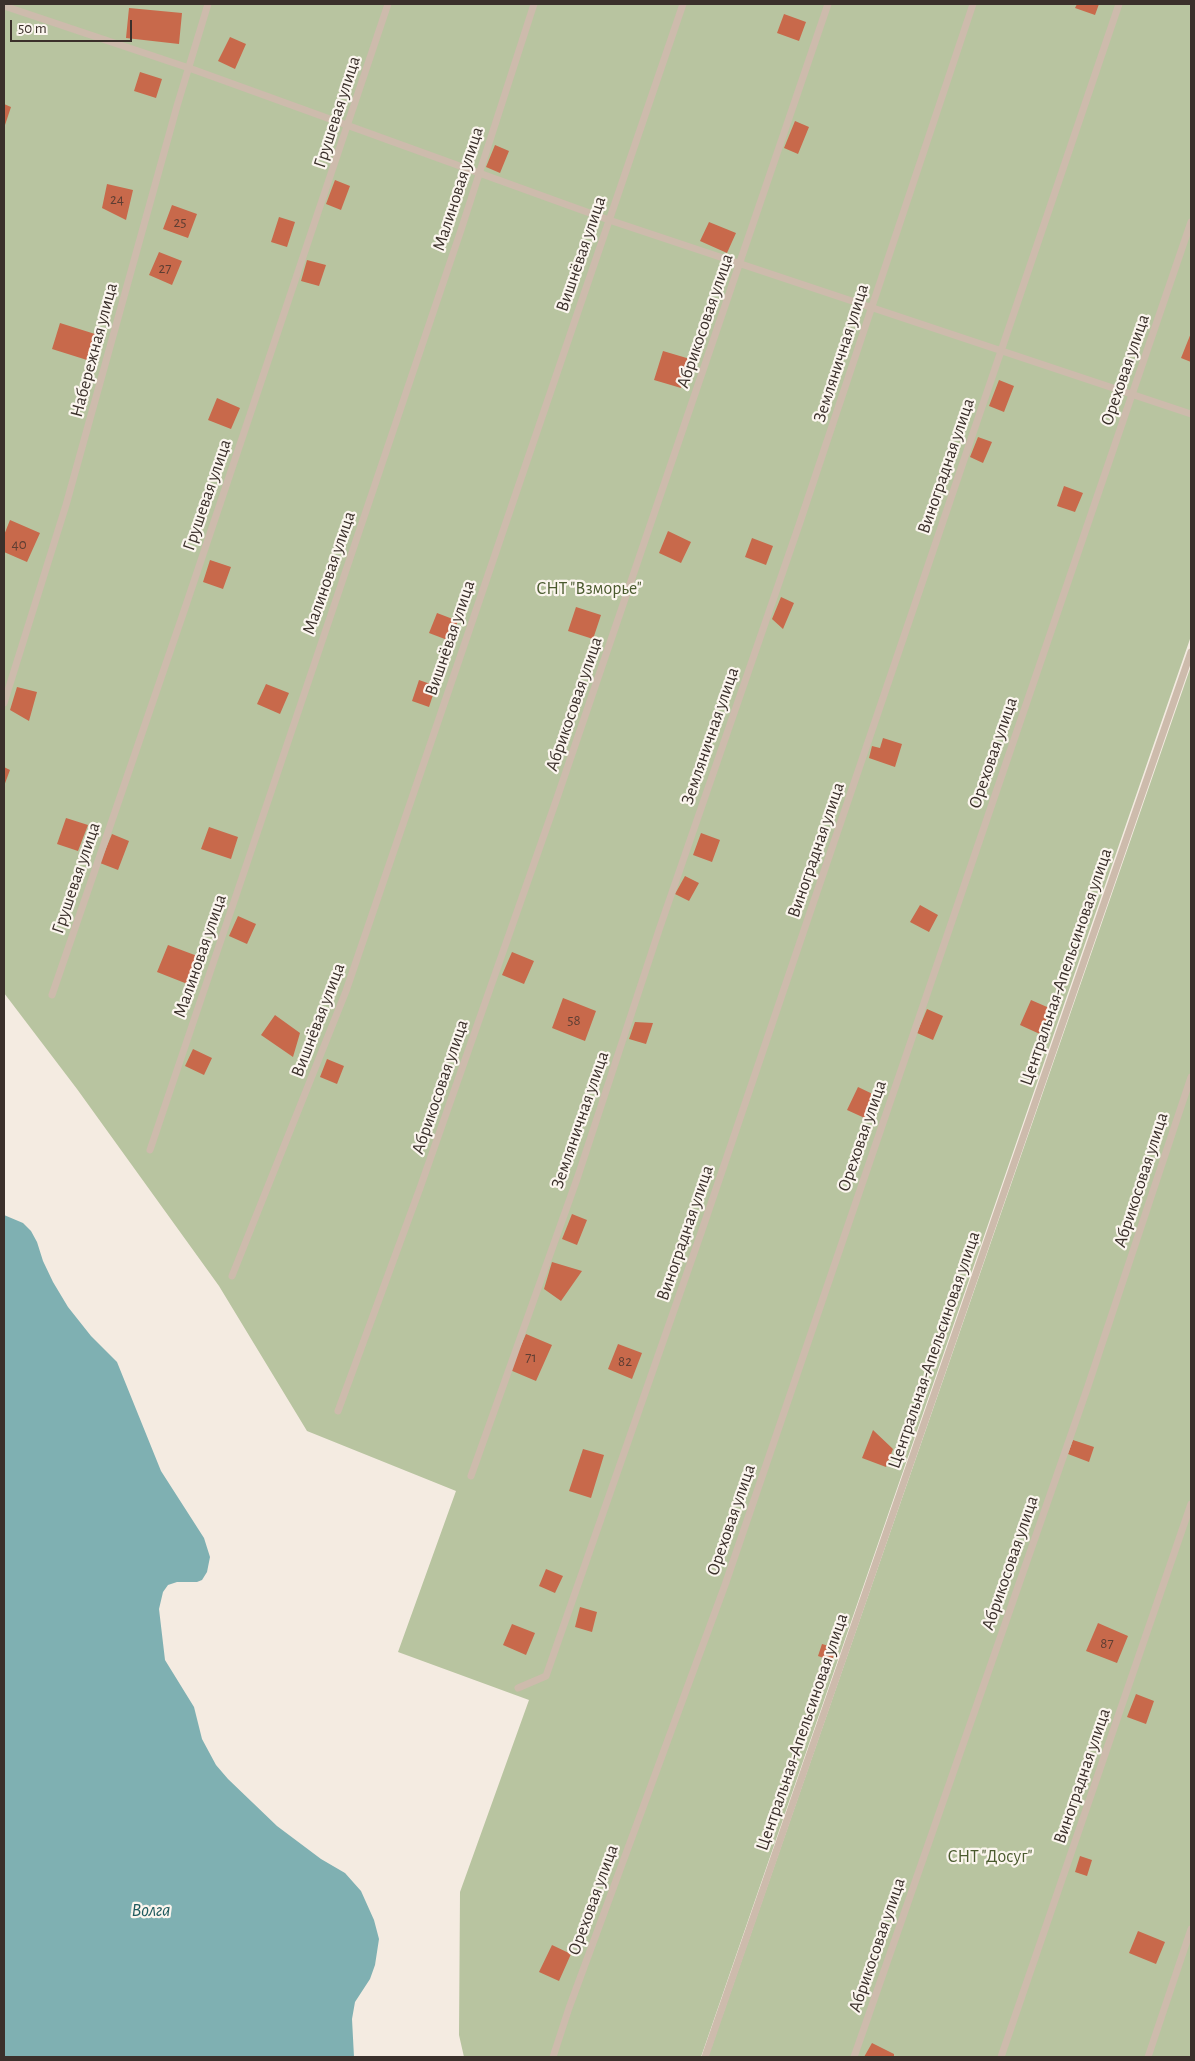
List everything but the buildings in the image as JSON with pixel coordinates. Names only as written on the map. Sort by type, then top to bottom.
[{"type":"lane","name":"Набережная улица","points":[[4,703],[66,506],[208,4]]},
{"type":"lane","name":"Грушевая улица","points":[[52,995],[184,611],[388,4]]},
{"type":"lane","name":"Малиновая улица","points":[[150,1150],[479,173],[534,4]]},
{"type":"lane","name":"Вишнёвая улица","points":[[232,1276],[346,991],[683,4]]},
{"type":"lane","name":"Абрикосовая улица","points":[[338,1411],[420,1188],[547,826],[828,4]]},
{"type":"lane","name":"Земляничная улица","points":[[471,1476],[578,1176],[973,4]]},
{"type":"lane","name":"Виноградная улица","points":[[518,1688],[546,1676],[704,1224],[1119,4]]},
{"type":"lane","points":[[4,6],[189,68],[609,220],[872,306],[1191,414]]},
{"type":"lane","name":"Ореховая улица","points":[[553,2057],[569,2008],[725,1585],[1191,222]]},
{"type":"lane","name":"Центральная-Апельсиновая улица","points":[[705,2057],[1191,652]]},
{"type":"lane","name":"Абрикосовая улица","points":[[854,2057],[1088,1386],[1191,1078]]},
{"type":"lane","name":"Виноградная улица","points":[[1001,2057],[1191,1504]]},
{"type":"lane","points":[[1148,2057],[1191,1928]]},
{"type":"green space","name":"СНТ \"Взморье\"","points":[[4,4],[1191,4],[1191,636],[701,2057],[464,2057],[459,2035],[460,1892],[529,1700],[398,1652],[456,1491],[307,1431],[219,1286],[77,1089],[4,993]]},
{"type":"green space","name":"СНТ \"Досуг\"","points":[[1191,666],[1191,2057],[708,2057]]},
{"type":"water","name":"Волга","points":[[4,1215],[23,1223],[31,1231],[53,1282],[68,1307],[91,1336],[117,1362],[161,1471],[204,1538],[210,1557],[207,1572],[202,1580],[197,1582],[177,1582],[168,1585],[163,1592],[159,1609],[165,1660],[194,1707],[202,1739],[216,1765],[228,1779],[277,1826],[321,1859],[345,1873],[361,1891],[374,1920],[379,1939],[375,1965],[370,1979],[355,2002],[352,2019],[354,2057],[4,2057]]}]
